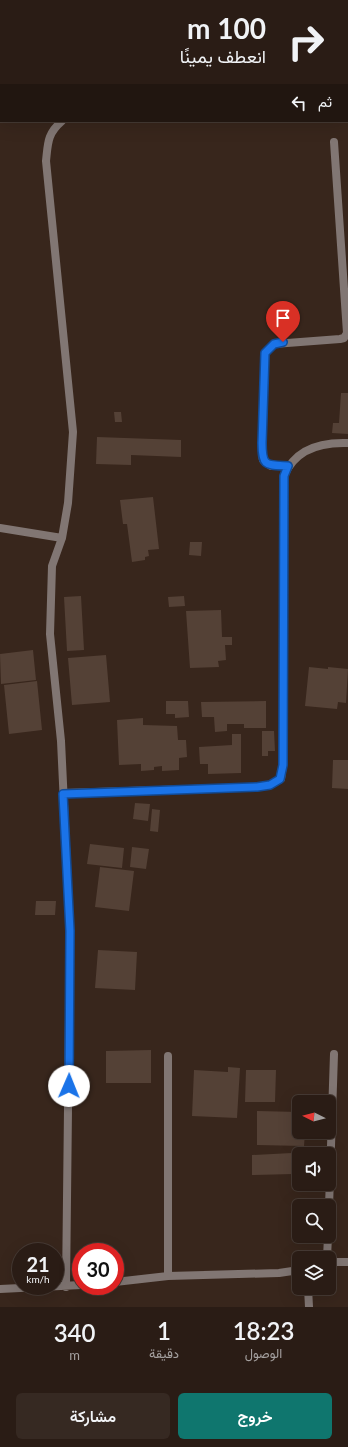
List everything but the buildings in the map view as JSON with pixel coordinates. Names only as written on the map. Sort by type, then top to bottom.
[{"type":"street","points":[[61,122],[53,129],[48,142],[46,161],[73,432],[68,503],[62,538],[52,566],[50,634],[61,741],[70,931],[66,1286]]},
{"type":"street","points":[[288,466],[271,466],[263,460],[265,353],[274,344],[344,338],[348,327],[345,244],[334,142]]},
{"type":"street","points":[[63,794],[257,787],[270,785],[280,779],[283,765],[284,476],[288,466],[299,454],[335,442],[348,443]]},
{"type":"street","points":[[0,528],[62,538]]},
{"type":"street","points":[[329,1199],[334,1054]]},
{"type":"street","points":[[168,1056],[168,1276]]},
{"type":"street","points":[[336,1262],[348,1262]]},
{"type":"street","points":[[124,1281],[168,1276],[279,1273],[292,1271]]},
{"type":"street","points":[[0,1289],[72,1286]]},
{"type":"street","points":[[308,1295],[309,1307]]},
{"type":"route","points":[[69,1086],[70,931],[63,794],[257,787],[270,785],[280,779],[283,765],[282,601],[284,476],[288,466],[271,466],[266,463],[263,460],[262,443],[265,353],[268,348],[274,344],[283,342]]}]
